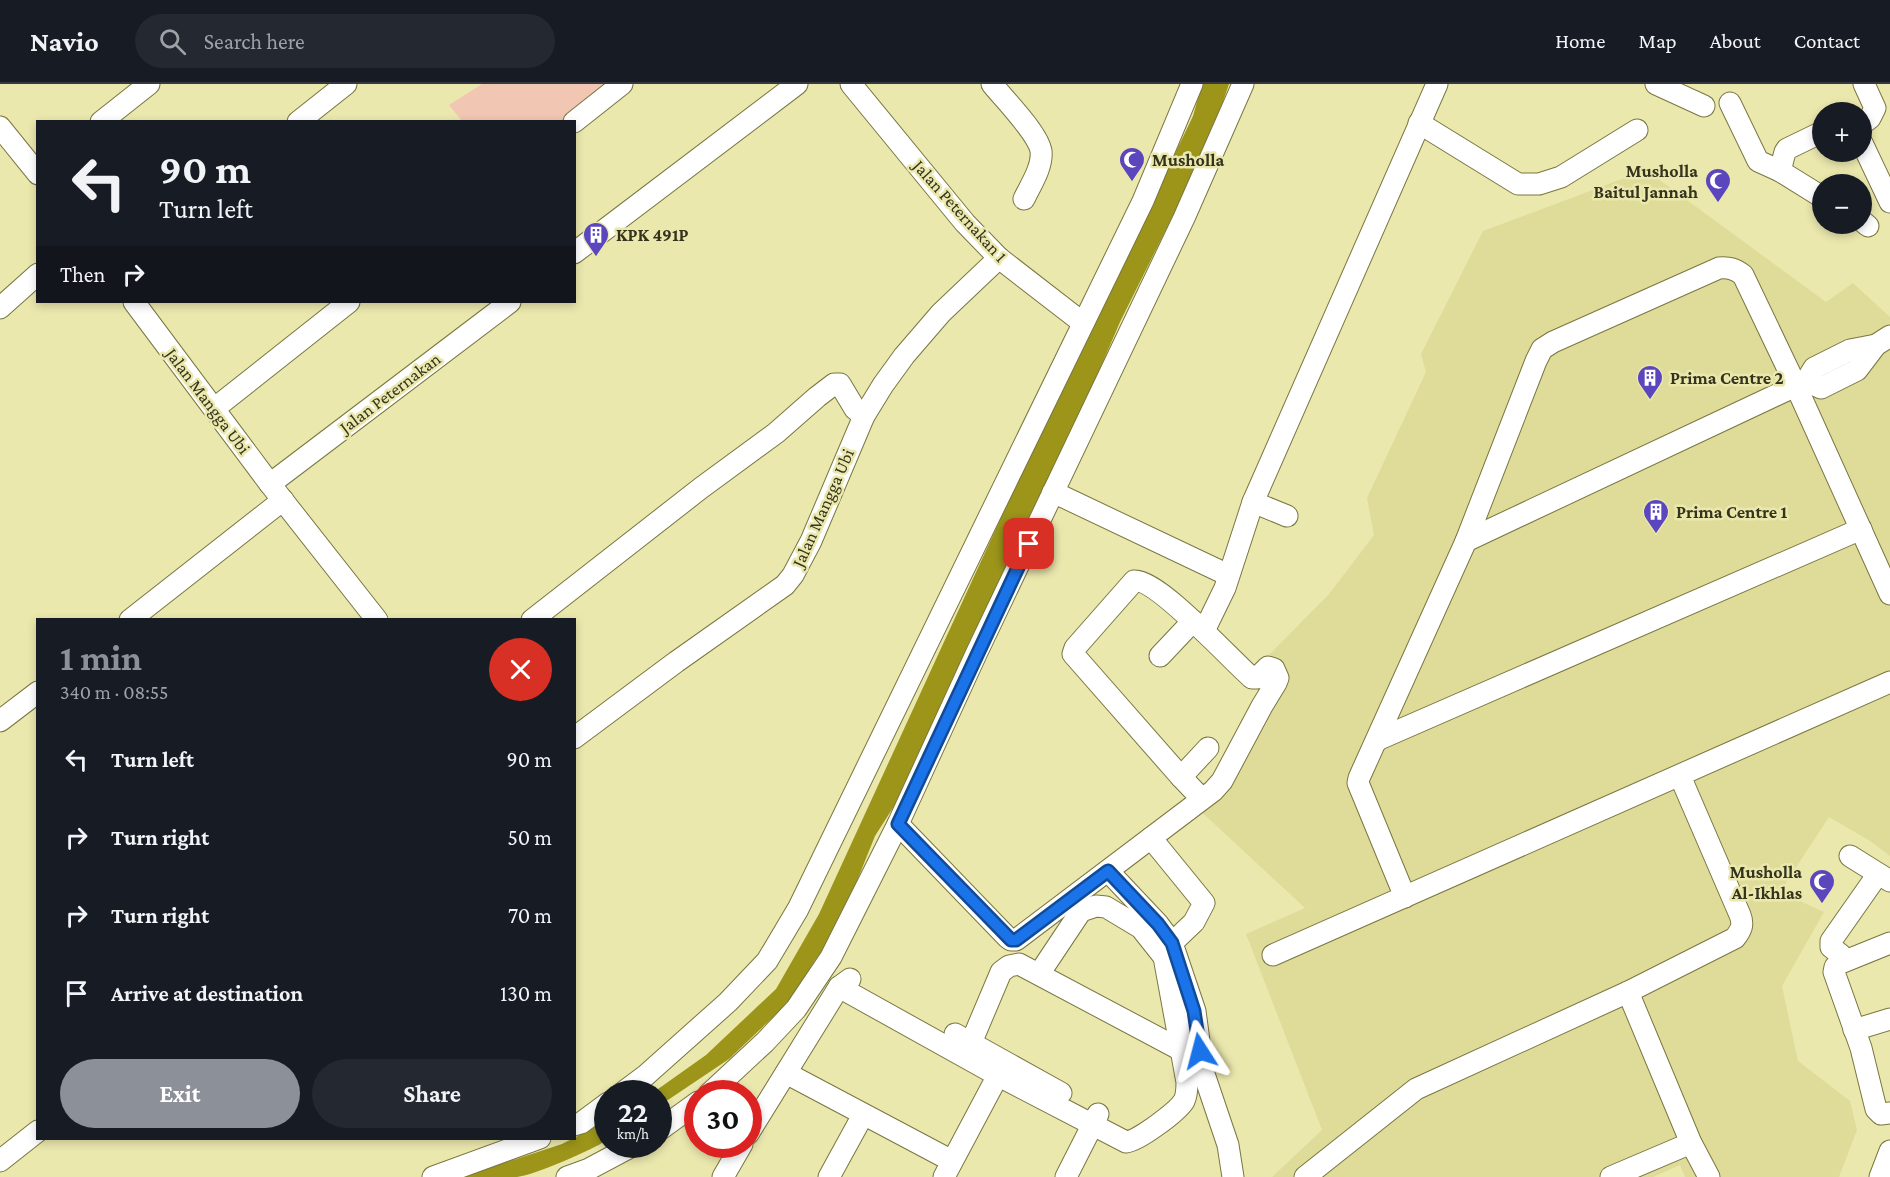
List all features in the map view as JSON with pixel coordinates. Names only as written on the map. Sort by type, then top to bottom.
[{"type":"street","points":[[104,120],[149,84]]},
{"type":"street","points":[[301,120],[346,84]]},
{"type":"street","points":[[576,120],[622,84]]},
{"type":"street","points":[[576,251],[796,84]]},
{"type":"street","name":"Jalan Peternakan 1","points":[[851,84],[965,223],[999,258],[1083,323]]},
{"type":"street","points":[[992,84],[1031,131],[1041,151],[1040,164],[1024,199]]},
{"type":"street","points":[[640,1080],[728,1002],[767,961],[798,909],[1143,201],[1192,84]]},
{"type":"street","points":[[724,1080],[796,1009],[837,947],[898,824],[1193,199],[1244,84]]},
{"type":"street","points":[[1160,656],[1198,626],[1221,598],[1253,502],[1437,84]]},
{"type":"street","points":[[1864,84],[1875,108],[1872,114]]},
{"type":"street","points":[[1668,86],[1704,106]]},
{"type":"street","points":[[1730,103],[1758,161],[1780,171],[1812,191]]},
{"type":"street","points":[[1419,123],[1518,184],[1539,184],[1561,177],[1637,130]]},
{"type":"street","points":[[0,127],[36,172]]},
{"type":"street","points":[[1780,171],[1787,149],[1812,137]]},
{"type":"street","points":[[1871,162],[1890,202]]},
{"type":"street","name":"Jalan Mangga Ubi","points":[[576,737],[785,585],[793,575],[811,541],[864,416],[883,385],[904,356],[941,313],[999,258]]},
{"type":"street","points":[[1405,897],[1358,783],[1360,772],[1377,740],[1466,541],[1536,361],[1542,350],[1553,342],[1719,268],[1732,268],[1743,275],[1801,384],[1890,594]]},
{"type":"street","points":[[0,308],[36,276]]},
{"type":"street","name":"Jalan Mangga Ubi","points":[[135,303],[276,492],[375,618]]},
{"type":"street","points":[[215,408],[348,303]]},
{"type":"street","name":"Jalan Peternakan","points":[[276,492],[509,303]]},
{"type":"street","points":[[1466,541],[1801,384],[1814,368],[1829,372],[1850,350],[1883,340]]},
{"type":"street","points":[[535,618],[701,488],[776,433],[834,384],[840,384],[855,409],[864,416]]},
{"type":"street","points":[[132,618],[276,492]]},
{"type":"street","points":[[1053,492],[1228,575]]},
{"type":"street","points":[[1253,502],[1287,516]]},
{"type":"street","points":[[1377,740],[1861,529]]},
{"type":"street","points":[[898,824],[1011,940],[1016,940],[1213,791],[1222,781],[1278,678],[1274,669],[1268,667],[1257,678],[1252,678],[1198,626],[1151,587],[1142,581],[1134,581],[1073,651],[1202,799]]},
{"type":"street","points":[[1273,955],[1890,682]]},
{"type":"street","points":[[1,719],[36,693]]},
{"type":"street","points":[[1181,777],[1208,748]]},
{"type":"street","points":[[1305,1177],[1416,1089],[1628,992],[1735,938],[1742,930],[1740,915],[1680,776]]},
{"type":"street","points":[[1150,838],[1204,903],[1194,922],[1172,943]]},
{"type":"street","points":[[1841,962],[1841,955],[1831,946],[1831,941],[1884,877],[1850,856]]},
{"type":"street","points":[[1108,871],[1158,924],[1172,943],[1194,1011],[1203,1071],[1228,1145],[1233,1177]]},
{"type":"street","points":[[762,1112],[839,987],[969,1050],[1095,1120],[1128,1143],[1141,1136],[1184,1101],[1187,1082],[1164,957],[1141,928],[1106,907],[1096,906],[1082,911],[1039,974]]},
{"type":"street","points":[[1890,943],[1841,962],[1835,967],[1834,976],[1861,1048],[1876,1109],[1881,1114],[1890,1113]]},
{"type":"street","points":[[969,1050],[1001,972],[1009,966],[1019,964],[1181,1050]]},
{"type":"street","points":[[1628,992],[1691,1143],[1709,1177]]},
{"type":"street","points":[[1854,1030],[1890,1019]]},
{"type":"street","points":[[786,1073],[863,1115],[948,1169],[1002,1069]]},
{"type":"street","points":[[576,1124],[594,1113]]},
{"type":"street","points":[[829,1177],[863,1115]]},
{"type":"street","points":[[1066,1177],[1095,1120]]},
{"type":"street","points":[[0,1161],[36,1133]]},
{"type":"street","points":[[433,1177],[535,1140]]},
{"type":"street","points":[[1611,1177],[1691,1143]]},
{"type":"street","points":[[1880,1177],[1890,1150]]},
{"type":"street","points":[[567,1177],[610,1158]]},
{"type":"street","points":[[723,1177],[734,1158]]},
{"type":"shaded area","points":[[482,84],[615,84],[568,120],[461,120],[449,105]]},
{"type":"shaded area","points":[[1202,84],[1229,84],[1209,143],[1120,322],[1039,511],[896,803],[875,836],[836,933],[815,960],[790,1001],[729,1059],[698,1080],[684,1080],[684,1089],[672,1097],[671,1080],[706,1055],[776,989],[819,914],[1022,472],[1193,116]]},
{"type":"shaded area","points":[[1646,170],[1826,302],[1853,283],[1890,317],[1890,856],[1870,841],[1829,817],[1780,892],[1824,912],[1782,986],[1798,1061],[1850,1101],[1857,1130],[1839,1177],[1685,1177],[1680,1165],[1653,1177],[1272,1177],[1322,1130],[1246,934],[1305,908],[1194,805],[1220,785],[1281,672],[1268,656],[1329,594],[1374,535],[1367,498],[1426,372],[1421,354],[1483,231]]},
{"type":"shaded area","points":[[594,1128],[594,1147],[549,1167],[517,1177],[461,1177],[570,1140],[576,1140],[576,1137]]},
{"type":"place","name":"Musholla","points":[[1132,183]]},
{"type":"place","name":"Musholla Baitul Jannah","points":[[1718,204]]},
{"type":"place","name":"KPK 491P","points":[[596,258]]},
{"type":"place","name":"Prima Centre 2","points":[[1650,401]]},
{"type":"place","name":"Prima Centre 1","points":[[1656,535]]},
{"type":"place","name":"Musholla Al-Ikhlas","points":[[1822,905]]},
{"type":"route","points":[[1029,544],[898,824],[1011,940],[1016,940],[1108,871],[1158,924],[1172,943],[1194,1011],[1200,1051]]}]
